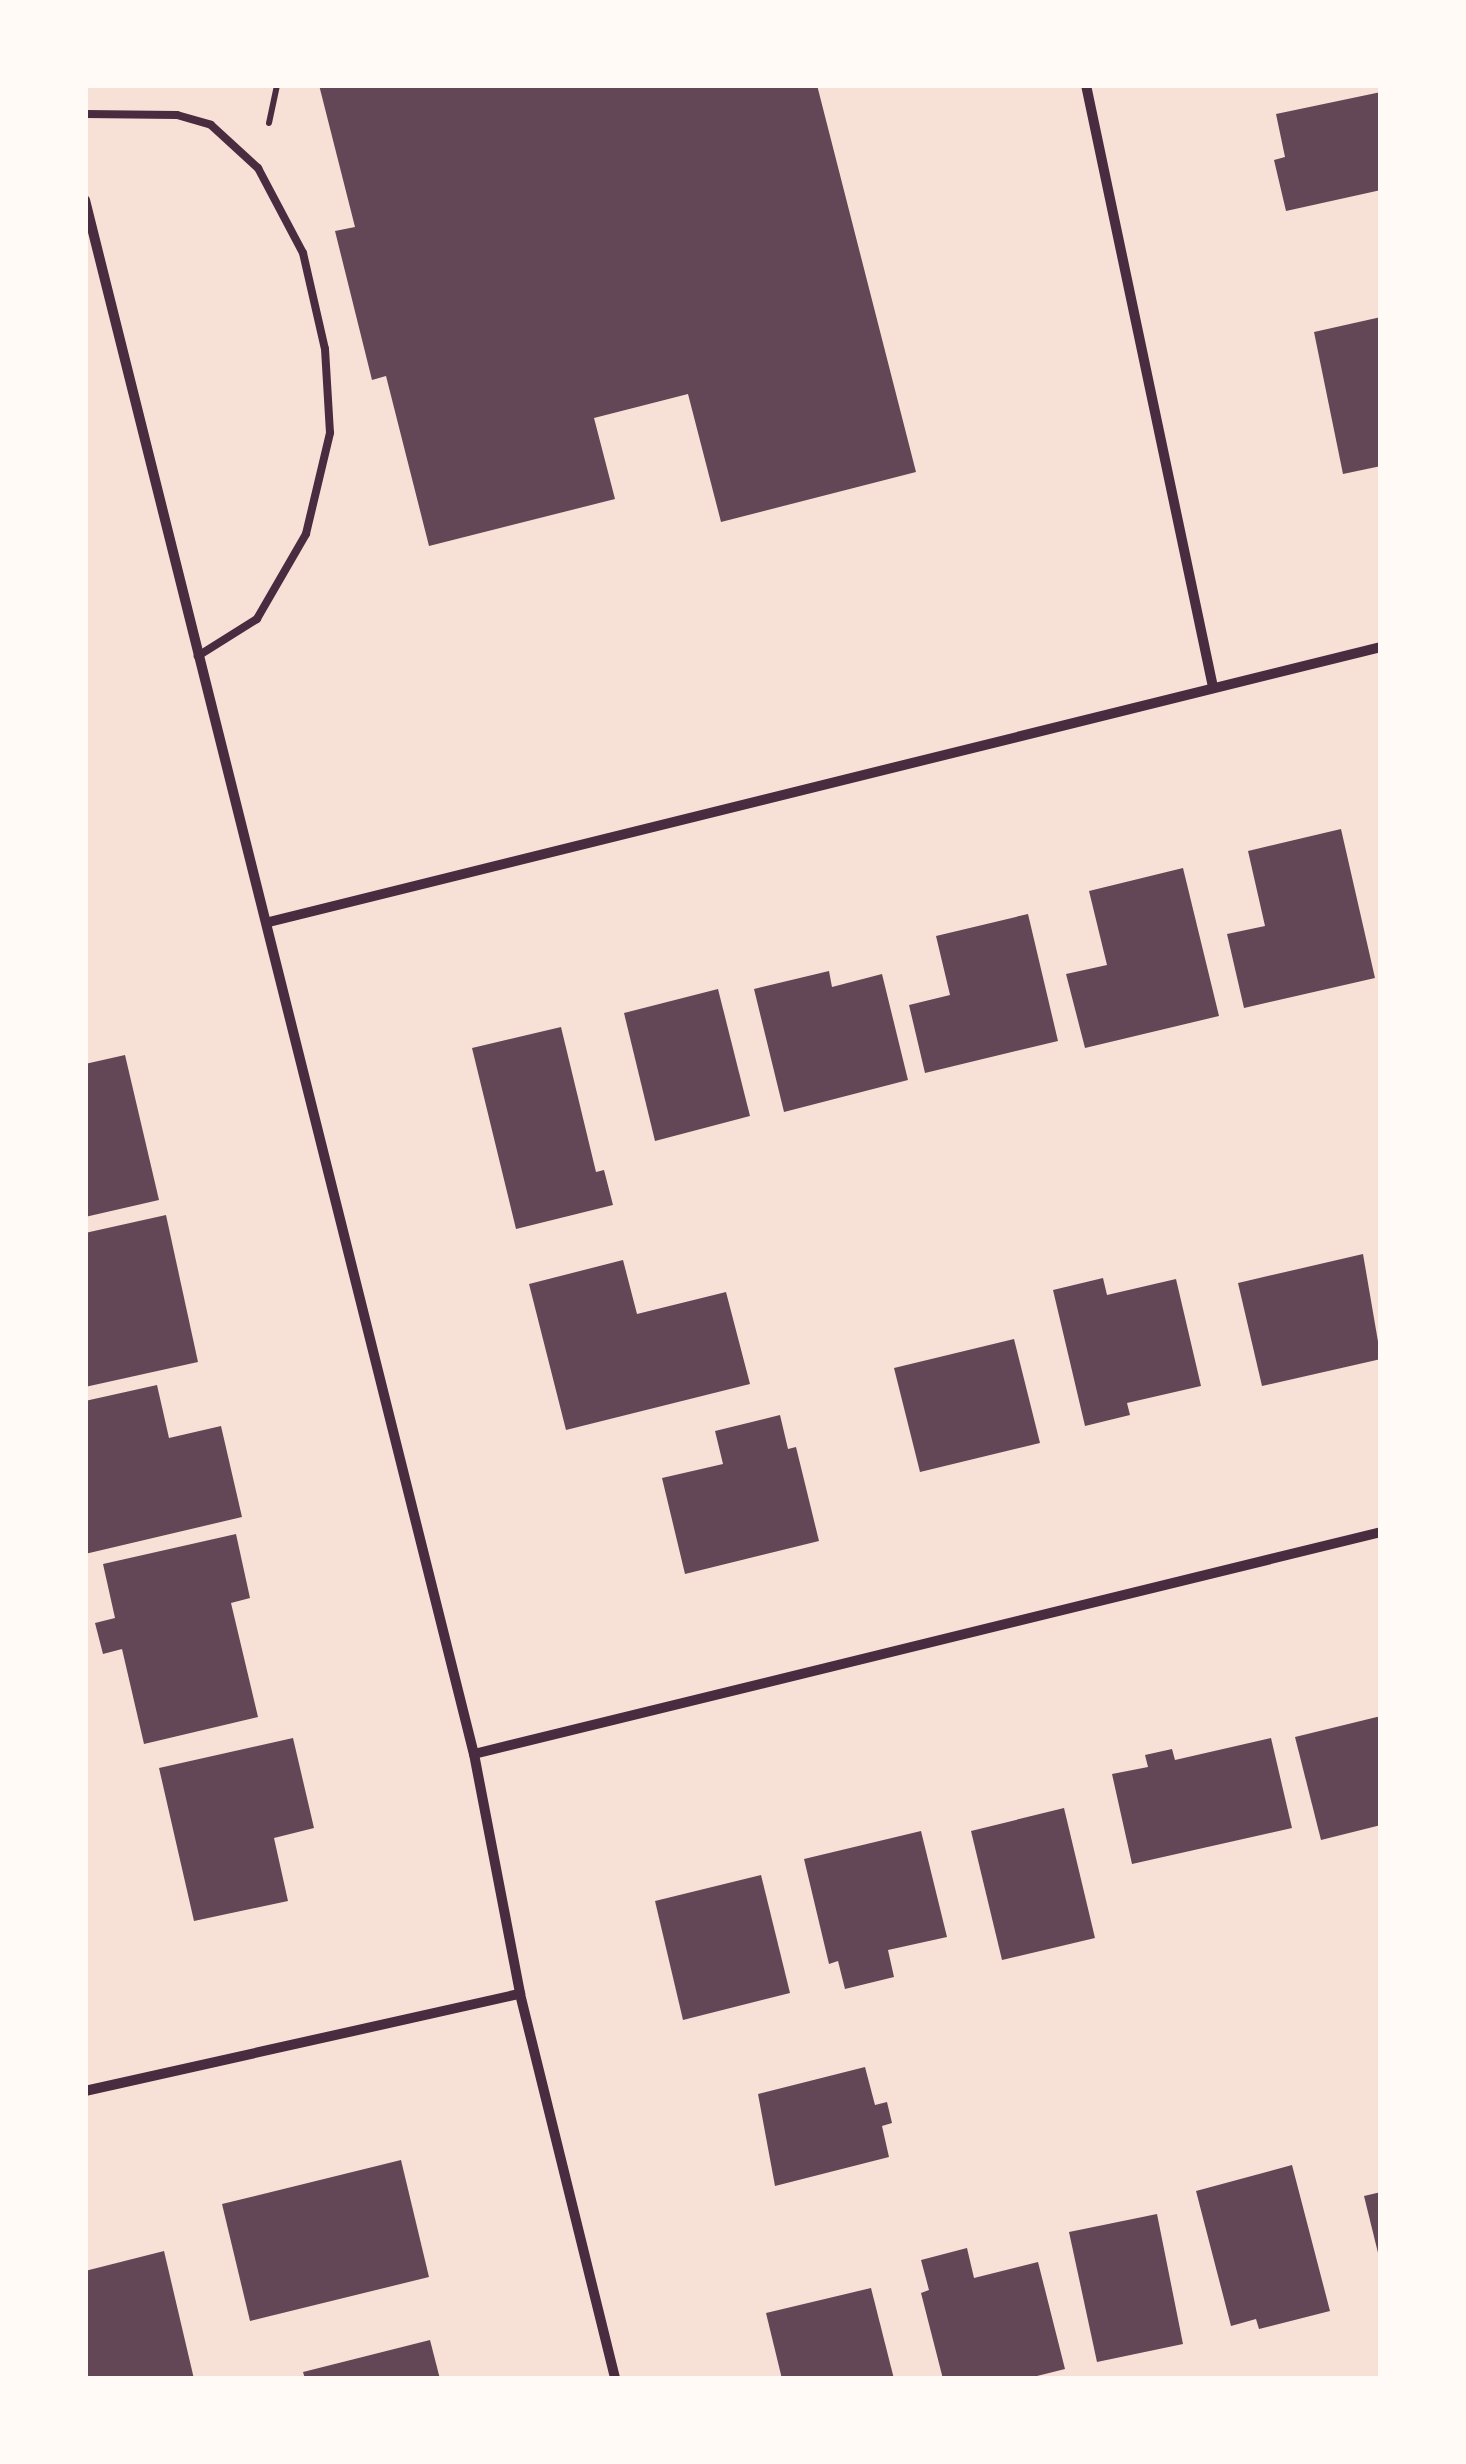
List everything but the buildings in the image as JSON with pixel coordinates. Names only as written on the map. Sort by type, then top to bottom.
[{"type":"street","points":[[1086,85],[1213,687]]},
{"type":"street","points":[[85,200],[198,656],[270,922],[474,1754],[520,1994],[615,2379]]},
{"type":"street","points":[[270,922],[1381,646]]},
{"type":"street","points":[[474,1754],[1381,1532]]},
{"type":"street","points":[[85,2092],[520,1994]]},
{"type":"lane","points":[[85,114],[177,115],[211,124],[258,168],[303,253],[326,349],[330,433],[306,534],[257,619],[198,656]]}]
